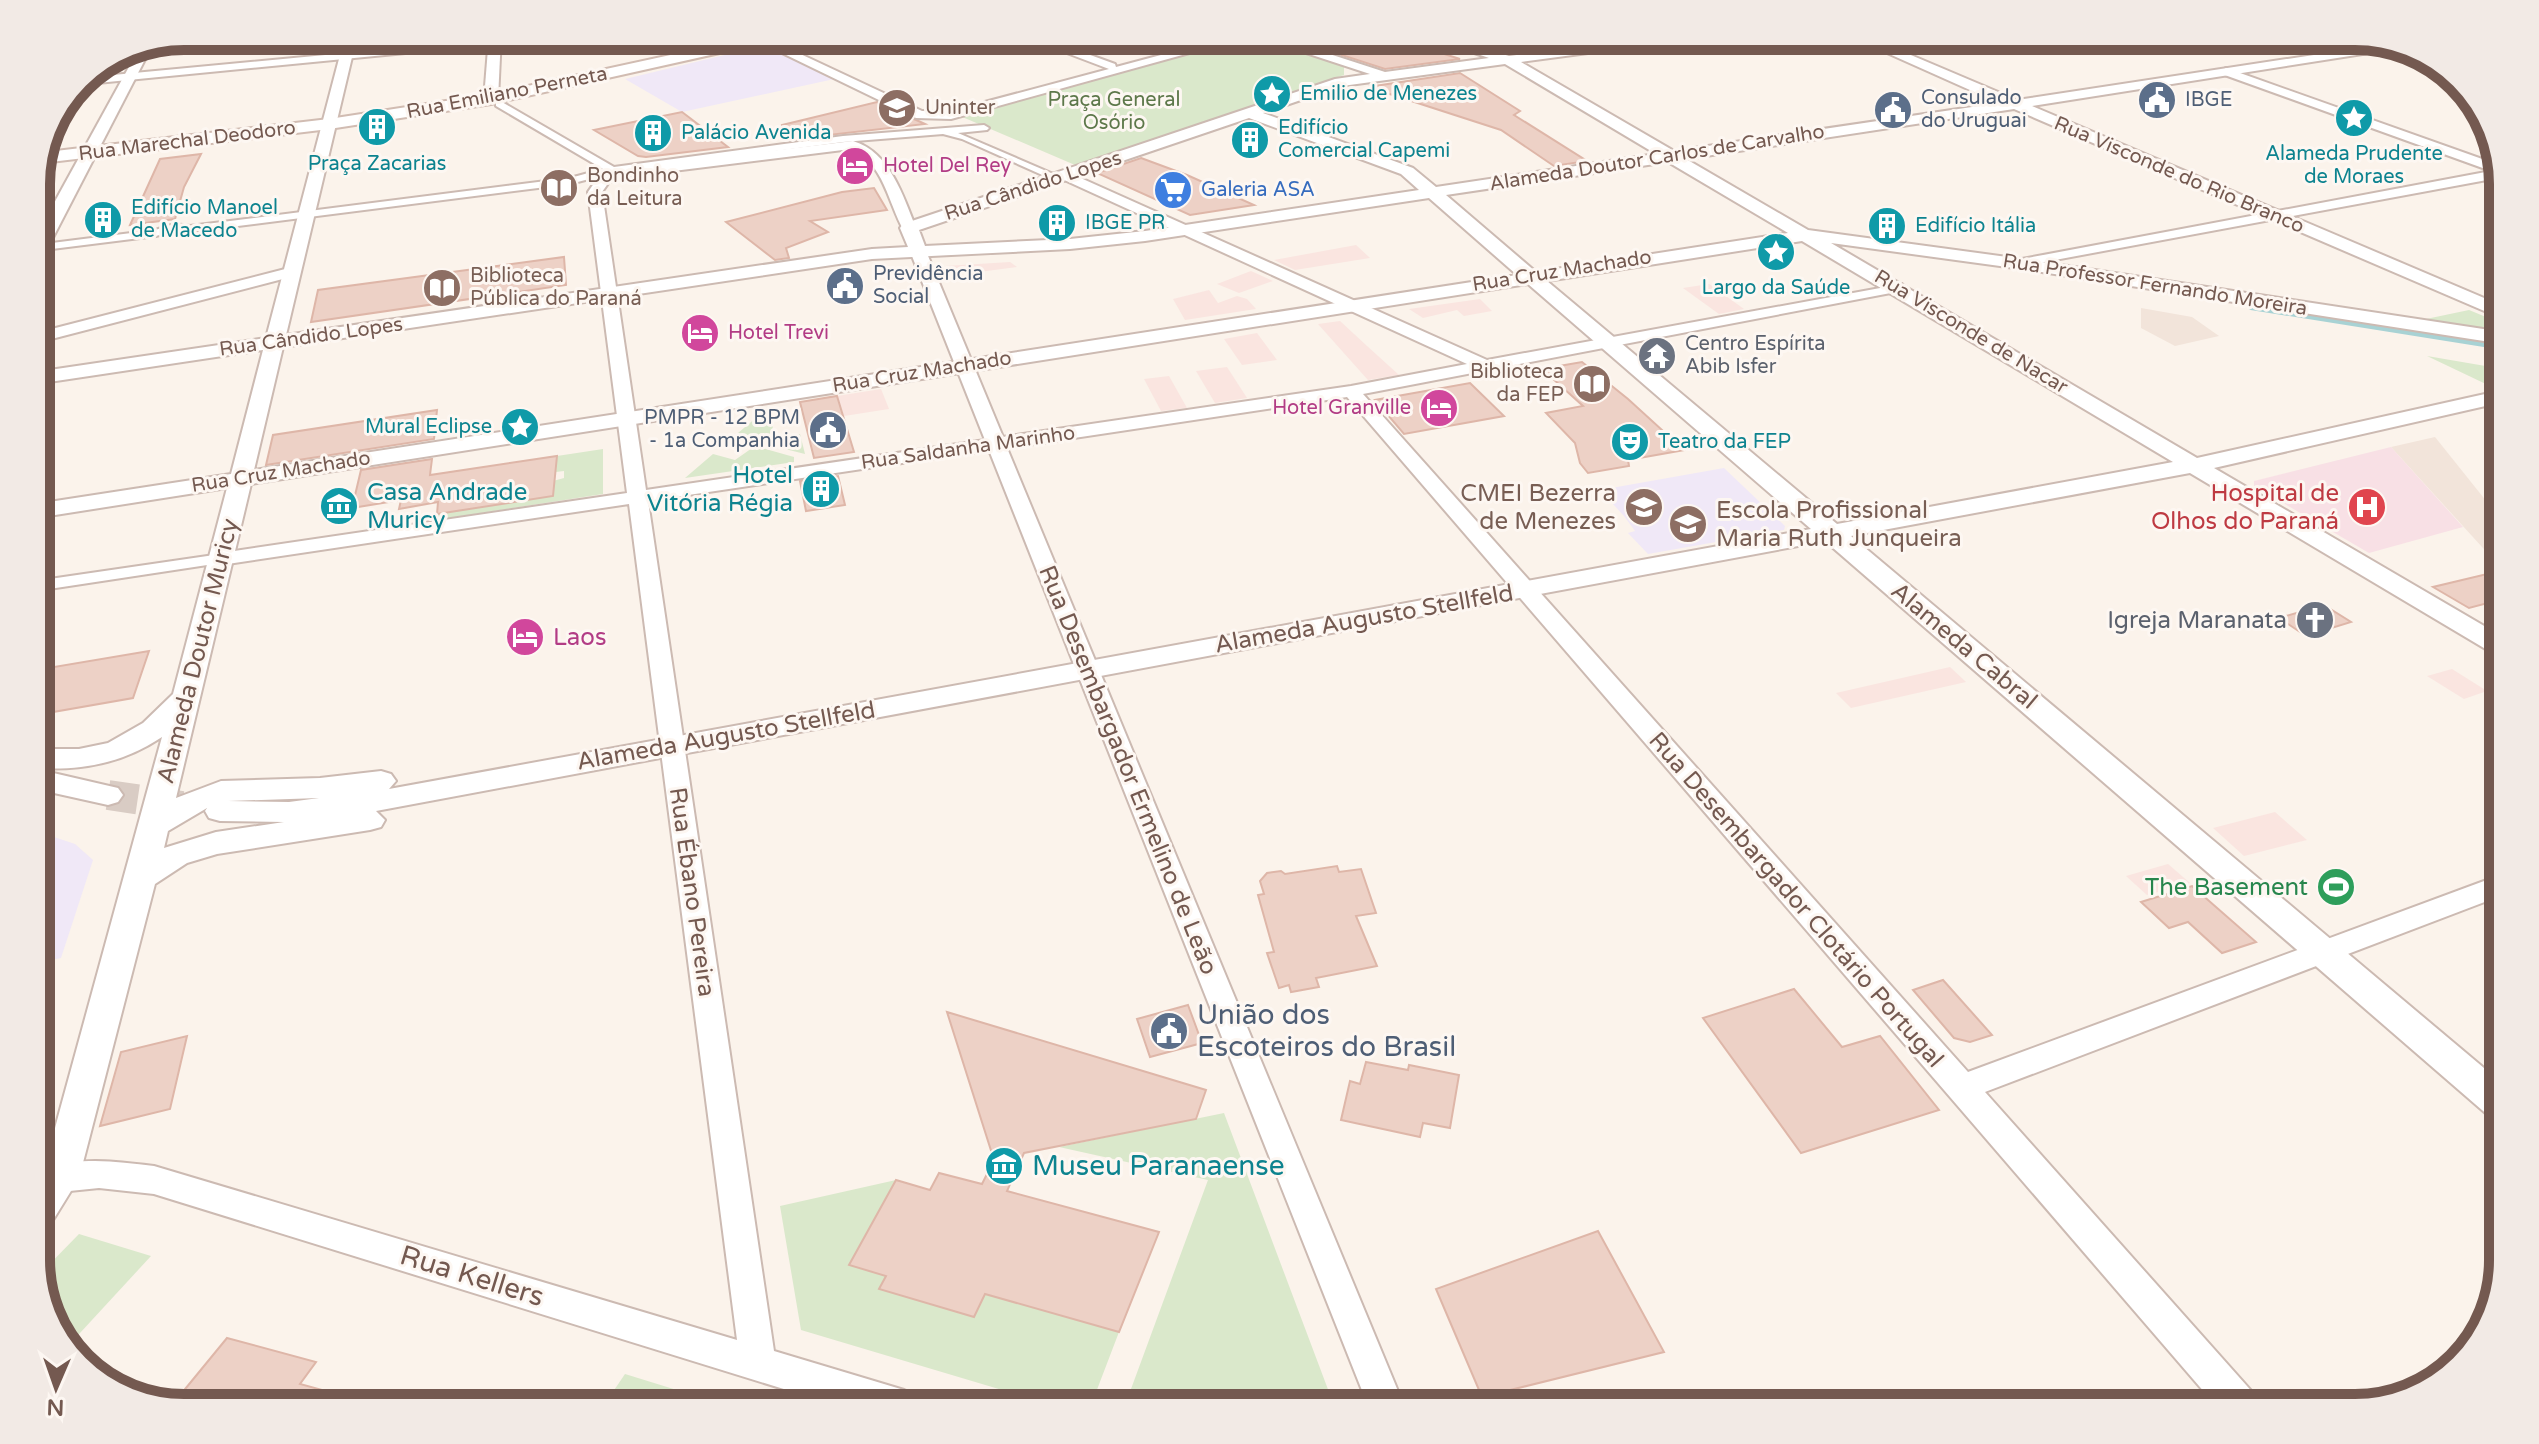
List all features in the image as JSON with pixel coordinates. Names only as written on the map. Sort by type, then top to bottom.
[{"type":"main road","name":"Rua Emiliano Perneta","points":[[329,124],[495,102],[708,50]]},
{"type":"main road","name":"Rua Marechal Deodoro","points":[[54,157],[329,124]]},
{"type":"street","name":"Alameda Doutor Muricy","points":[[50,1174],[141,878],[347,50]]},
{"type":"street","points":[[101,80],[403,50]]},
{"type":"street","points":[[494,50],[495,102],[612,170]]},
{"type":"street","points":[[782,50],[920,115],[931,117],[951,115],[1193,50]]},
{"type":"street","points":[[1067,50],[1111,66]]},
{"type":"street","points":[[1304,50],[1387,75]]},
{"type":"street","name":"Rua Visconde de Nacar","points":[[1477,50],[1506,59],[2489,640]]},
{"type":"street","name":"Rua Cândido Lopes","points":[[50,376],[872,254],[1059,176],[1340,82],[1576,50]]},
{"type":"street","name":"Rua Visconde do Rio Branco","points":[[1888,50],[2489,307]]},
{"type":"street","name":"Alameda Doutor Carlos de Carvalho","points":[[913,239],[1070,244],[1185,230],[2369,51]]},
{"type":"street","points":[[50,225],[140,58]]},
{"type":"street","points":[[1336,60],[1350,70],[1340,82]]},
{"type":"street","points":[[2226,72],[2488,167]]},
{"type":"street","name":"Alameda Cabral","points":[[1249,113],[1407,171],[2489,1094]]},
{"type":"street","points":[[50,247],[156,233],[175,227],[190,229],[594,179],[612,170],[843,139],[984,128]]},
{"type":"street","points":[[941,130],[965,137],[1185,230],[1486,366]]},
{"type":"street","name":"Rua Desembargador Ermelino de Leão","points":[[594,179],[853,145],[867,152],[885,174],[1381,1394]]},
{"type":"street","points":[[2022,264],[2489,174]]},
{"type":"street","name":"Rua Ébano Pereira","points":[[594,179],[758,1364]]},
{"type":"street","name":"Rua Professor Fernando Moreira","points":[[1807,235],[2022,264],[2489,336]]},
{"type":"street","name":"Rua Cruz Machado","points":[[50,509],[1807,235]]},
{"type":"street","points":[[50,334],[293,272]]},
{"type":"street","name":"Rua Saldanha Marinho","points":[[50,584],[1351,391],[1896,287]]},
{"type":"street","name":"Rua Desembargador Clotário Portugal","points":[[1351,391],[2230,1394]]},
{"type":"street","name":"Alameda Augusto Stellfeld","points":[[220,811],[289,812],[331,808],[2196,465],[2489,399]]},
{"type":"street","points":[[50,759],[76,760],[123,748],[149,735],[167,721],[186,696]]},
{"type":"street","points":[[154,826],[188,804],[221,791],[354,785],[640,736],[672,746]]},
{"type":"street","points":[[141,878],[176,855],[216,843],[325,829],[634,770],[672,746]]},
{"type":"street","points":[[50,782],[108,795]]},
{"type":"street","points":[[1961,1088],[2489,889]]},
{"type":"street","name":"Rua Kellers","points":[[50,1180],[99,1174],[154,1180],[858,1394]]},
{"type":"shaded area","points":[[745,50],[777,50],[839,78],[682,112],[625,79]]},
{"type":"shaded area","points":[[1356,245],[1370,258],[1295,270],[1274,260]]},
{"type":"shaded area","points":[[1010,262],[1017,267],[949,276],[945,266]]},
{"type":"shaded area","points":[[1251,271],[1273,281],[1239,293],[1217,284]]},
{"type":"shaded area","points":[[1709,284],[1744,309],[1719,314],[1683,288]]},
{"type":"shaded area","points":[[1209,290],[1218,303],[1237,296],[1247,299],[1256,309],[1185,320],[1173,299]]},
{"type":"shaded area","points":[[1480,299],[1492,311],[1464,316],[1457,310],[1423,318],[1409,309]]},
{"type":"shaded area","points":[[2141,308],[2192,317],[2219,336],[2175,346],[2141,328]]},
{"type":"shaded area","points":[[1340,321],[1399,375],[1368,380],[1318,324]]},
{"type":"shaded area","points":[[1257,333],[1277,360],[1242,365],[1224,339]]},
{"type":"shaded area","points":[[1227,367],[1247,398],[1215,403],[1196,371]]},
{"type":"shaded area","points":[[1169,376],[1187,408],[1161,411],[1144,379]]},
{"type":"shaded area","points":[[881,389],[889,409],[844,416],[837,396]]},
{"type":"shaded area","points":[[2435,437],[2489,504],[2489,555],[2391,447]]},
{"type":"shaded area","name":"Hospital de Olhos do Paraná","points":[[2391,447],[2463,527],[2369,553],[2254,486],[2254,481]]},
{"type":"shaded area","points":[[1724,468],[1785,526],[1784,530],[1648,554],[1628,533],[1635,531],[1624,516],[1600,490]]},
{"type":"shaded area","points":[[1950,667],[1966,682],[1851,708],[1836,693]]},
{"type":"shaded area","points":[[2452,669],[2487,691],[2464,699],[2427,676]]},
{"type":"shaded area","points":[[2275,812],[2307,840],[2244,856],[2213,828]]},
{"type":"shaded area","points":[[50,836],[75,844],[93,860],[61,958],[50,960]]},
{"type":"shaded area","points":[[2168,864],[2190,883],[2147,895],[2126,876]]},
{"type":"green space","name":"Praça General Osório","points":[[1199,50],[1294,50],[1344,67],[1344,75],[1081,163],[1082,168],[960,116]]},
{"type":"green space","points":[[2469,310],[2489,318],[2489,329],[2426,319]]},
{"type":"green space","points":[[2427,356],[2489,367],[2489,386]]},
{"type":"green space","points":[[770,415],[775,438],[800,434],[805,454],[761,443],[764,440],[738,433],[757,417]]},
{"type":"green space","points":[[755,446],[794,457],[794,462],[685,478],[713,454],[735,460]]},
{"type":"green space","points":[[603,449],[603,494],[436,520],[437,514],[552,496],[553,481],[564,478],[564,471],[556,472],[557,456]]},
{"type":"green space","points":[[1224,1113],[1330,1394],[1129,1394],[1208,1180],[1059,1147]]},
{"type":"green space","points":[[896,1180],[849,1265],[886,1276],[974,1316],[985,1294],[1119,1332],[1095,1394],[1015,1394],[801,1330],[780,1206]]},
{"type":"green space","points":[[79,1234],[151,1256],[76,1338],[57,1303],[50,1264]]},
{"type":"green space","points":[[625,1374],[690,1394],[611,1394]]},
{"type":"building","points":[[1326,50],[1432,50],[1460,59],[1385,69]]},
{"type":"building","points":[[1460,73],[1520,111],[1514,115],[1587,161],[1554,166],[1501,130],[1368,87]]},
{"type":"building","points":[[877,102],[925,124],[785,140],[782,125]]},
{"type":"building","name":"Palácio Avenida","points":[[682,112],[728,147],[638,156],[594,130]]},
{"type":"building","points":[[201,154],[184,187],[175,219],[130,225],[160,159]]},
{"type":"building","name":"Galeria ASA","points":[[1141,158],[1254,205],[1190,215],[1097,173]]},
{"type":"building","points":[[874,188],[887,210],[810,221],[828,232],[786,248],[789,258],[775,260],[726,222],[842,192]]},
{"type":"building","name":"Biblioteca Pública do Paraná","points":[[564,257],[566,285],[311,322],[318,290]]},
{"type":"building","points":[[1582,362],[1684,450],[1628,460],[1629,466],[1588,473],[1580,463],[1575,443],[1546,413],[1583,406],[1542,369]]},
{"type":"building","name":"Hotel Granville","points":[[1470,383],[1504,416],[1404,434],[1375,400]]},
{"type":"building","name":"PMPR - 12 BPM - 1a Companhia","points":[[837,396],[854,452],[814,458],[800,402]]},
{"type":"building","points":[[437,410],[434,439],[266,465],[273,435]]},
{"type":"building","points":[[557,456],[553,496],[437,514],[438,502],[399,509],[401,500],[352,508],[361,470],[432,459],[430,475]]},
{"type":"building","name":"Hotel Vitória Régia","points":[[838,476],[845,505],[806,511],[800,481]]},
{"type":"building","points":[[2487,574],[2489,603],[2469,608],[2433,587]]},
{"type":"building","name":"Igreja Maranata","points":[[2324,605],[2351,622],[2306,636],[2279,618]]},
{"type":"building","points":[[149,651],[133,698],[50,713],[50,668]]},
{"type":"building","points":[[1337,866],[1339,872],[1361,869],[1376,913],[1356,916],[1377,966],[1316,978],[1319,987],[1291,992],[1289,985],[1279,988],[1267,953],[1274,952],[1258,895],[1264,894],[1260,881],[1267,873],[1281,871],[1285,874]]},
{"type":"building","points":[[2192,886],[2256,942],[2222,953],[2188,922],[2169,928],[2141,902]]},
{"type":"building","points":[[1943,980],[1992,1035],[1970,1042],[1954,1038],[1913,990]]},
{"type":"building","points":[[1794,989],[1842,1047],[1880,1036],[1939,1110],[1801,1153],[1703,1018]]},
{"type":"building","name":"União dos Escoteiros do Brasil","points":[[1188,1005],[1202,1043],[1150,1057],[1137,1019]]},
{"type":"building","name":"Museu Paranaense","points":[[947,1012],[1206,1090],[1196,1119],[1024,1153],[1007,1191],[1159,1232],[1119,1332],[985,1294],[974,1317],[879,1289],[886,1276],[849,1265],[896,1180],[930,1190],[939,1173],[982,1184],[994,1160]]},
{"type":"building","points":[[187,1036],[170,1109],[100,1126],[121,1052]]},
{"type":"building","points":[[1366,1062],[1408,1070],[1409,1065],[1459,1075],[1450,1128],[1423,1123],[1420,1137],[1341,1120],[1350,1081],[1360,1084]]},
{"type":"building","points":[[1598,1231],[1664,1352],[1494,1394],[1481,1394],[1436,1289]]},
{"type":"building","points":[[227,1338],[316,1362],[300,1384],[336,1394],[184,1394],[181,1394]]},
{"type":"waterway","points":[[2251,307],[2489,345]]},
{"type":"tunnel","points":[[108,795],[182,806]]},
{"type":"place","name":"Emilio de Menezes","points":[[1272,94]]},
{"type":"place","name":"IBGE","points":[[2157,100]]},
{"type":"place","name":"Uninter","points":[[897,108]]},
{"type":"place","name":"Consulado do Uruguai","points":[[1893,110]]},
{"type":"place","name":"Alameda Prudente de Moraes","points":[[2354,118]]},
{"type":"place","name":"Praça Zacarias","points":[[377,127]]},
{"type":"place","name":"Palácio Avenida","points":[[653,133]]},
{"type":"place","name":"Edifício Comercial Capemi","points":[[1250,140]]},
{"type":"place","name":"Hotel Del Rey","points":[[855,166]]},
{"type":"place","name":"Bondinho da Leitura","points":[[559,188]]},
{"type":"place","name":"Galeria ASA","points":[[1173,190]]},
{"type":"place","name":"Edifício Manoel de Macedo","points":[[103,220]]},
{"type":"place","name":"IBGE PR","points":[[1057,223]]},
{"type":"place","name":"Edifício Itália","points":[[1887,226]]},
{"type":"place","name":"Largo da Saúde","points":[[1776,252]]},
{"type":"place","name":"Previdência Social","points":[[845,286]]},
{"type":"place","name":"Biblioteca Pública do Paraná","points":[[442,288]]},
{"type":"place","name":"Hotel Trevi","points":[[700,333]]},
{"type":"place","name":"Centro Espírita Abib Isfer","points":[[1657,356]]},
{"type":"place","name":"Biblioteca da FEP","points":[[1592,384]]},
{"type":"place","name":"Hotel Granville","points":[[1439,408]]},
{"type":"place","name":"Mural Eclipse","points":[[520,427]]},
{"type":"place","name":"PMPR - 12 BPM - 1a Companhia","points":[[828,430]]},
{"type":"place","name":"Teatro da FEP","points":[[1630,442]]},
{"type":"place","name":"Hotel Vitória Régia","points":[[821,489]]},
{"type":"place","name":"Casa Andrade Muricy","points":[[339,506]]},
{"type":"place","name":"CMEI Bezerra de Menezes","points":[[1644,507]]},
{"type":"place","name":"Hospital de Olhos do Paraná","points":[[2367,507]]},
{"type":"place","name":"Escola Profissional Maria Ruth Junqueira","points":[[1688,524]]},
{"type":"place","name":"Igreja Maranata","points":[[2315,620]]},
{"type":"place","name":"Laos","points":[[525,637]]},
{"type":"place","name":"The Basement","points":[[2336,887]]},
{"type":"place","name":"União dos Escoteiros do Brasil","points":[[1169,1031]]},
{"type":"place","name":"Museu Paranaense","points":[[1004,1166]]}]
